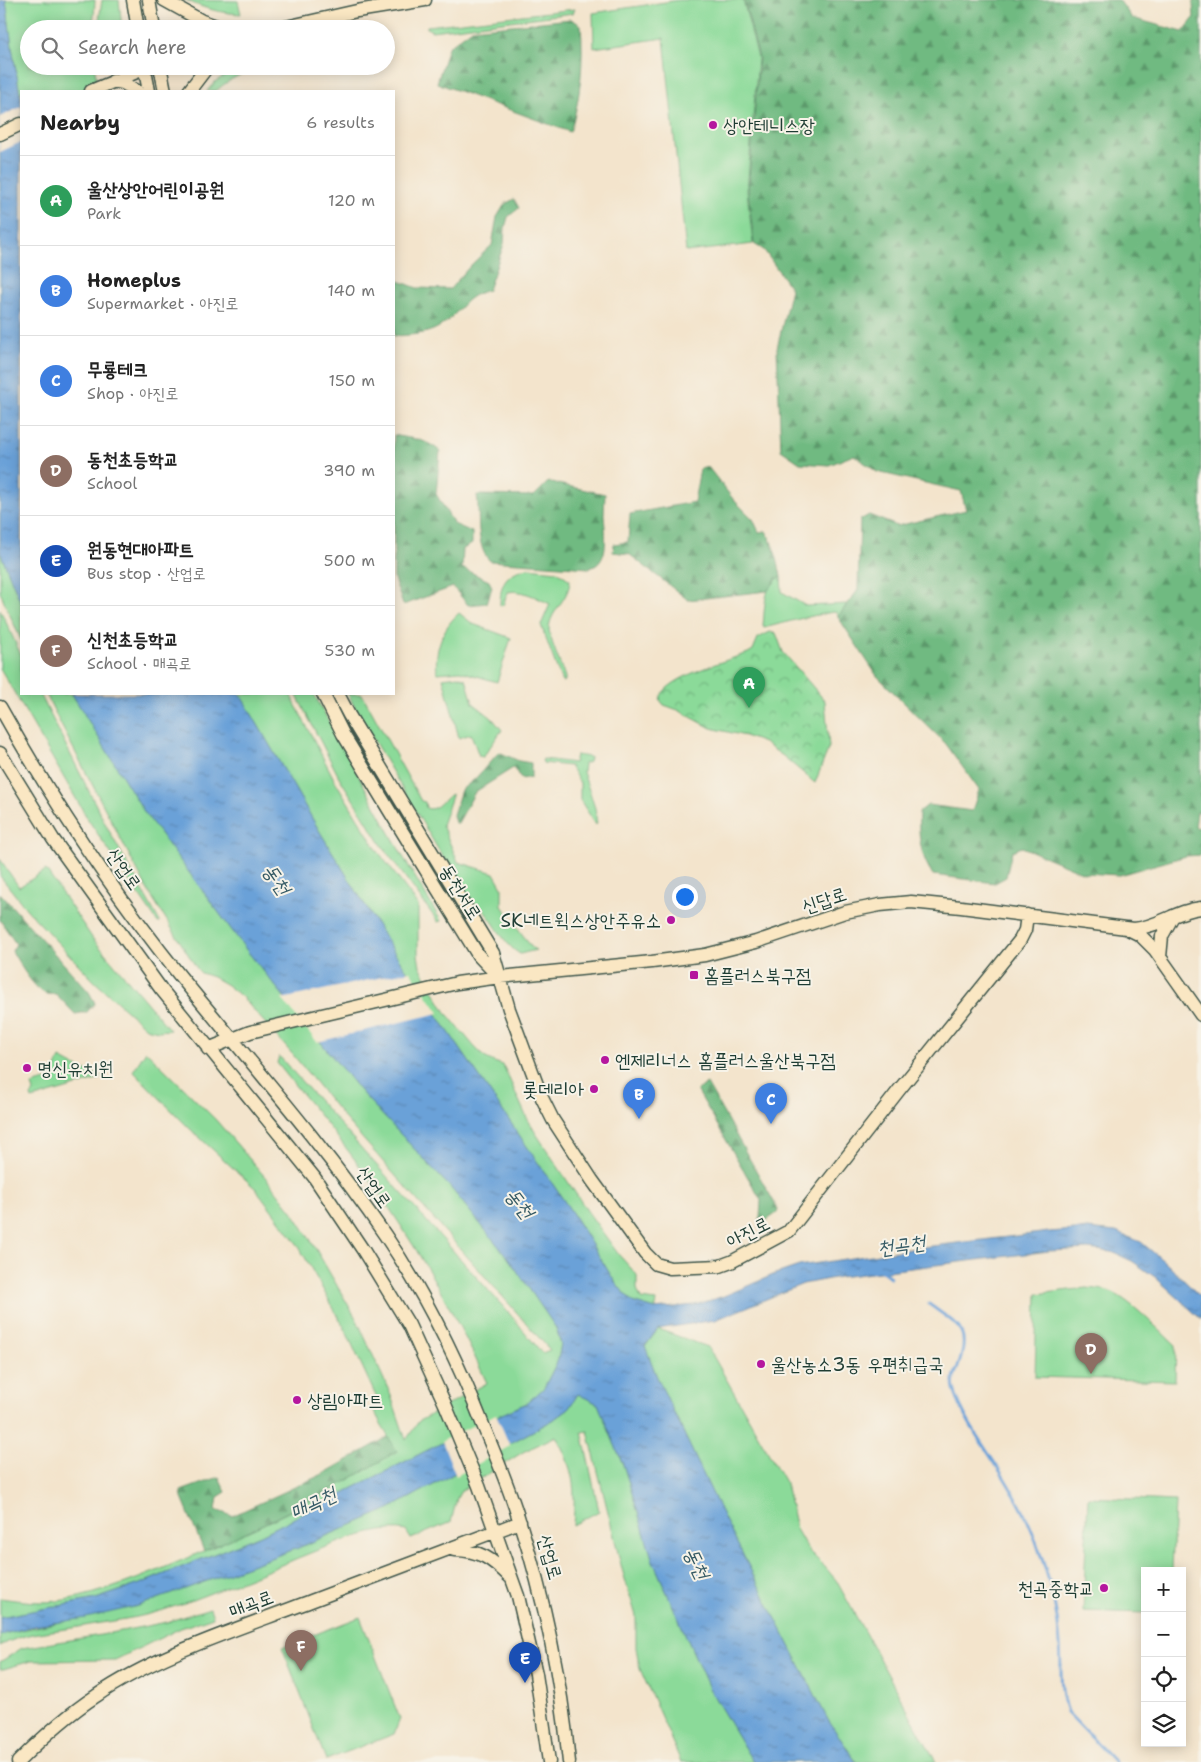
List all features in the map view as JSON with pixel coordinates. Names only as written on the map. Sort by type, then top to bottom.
[{"type":"main road","points":[[133,0],[135,20]]},
{"type":"main road","points":[[149,0],[152,20]]},
{"type":"main road","points":[[164,0],[200,20]]},
{"type":"main road","points":[[317,20],[357,11],[426,0]]},
{"type":"main road","points":[[113,81],[116,75]]},
{"type":"main road","points":[[92,90],[128,75]]},
{"type":"main road","points":[[148,75],[149,90]]},
{"type":"main road","points":[[162,75],[165,90]]},
{"type":"main road","points":[[190,90],[201,75]]},
{"type":"main road","points":[[113,81],[123,83],[135,90]]},
{"type":"main road","points":[[0,134],[20,124]]},
{"type":"main road","name":"동천서로","points":[[324,695],[379,793],[478,955],[500,977]]},
{"type":"main road","name":"동천서로","points":[[339,695],[493,953],[500,977]]},
{"type":"main road","name":"산업로","points":[[0,707],[46,786],[87,850],[123,901],[175,968],[334,1163],[387,1238],[432,1313],[469,1390],[504,1475],[520,1522],[552,1640],[568,1762]]},
{"type":"main road","points":[[0,753],[53,839],[161,989],[314,1177],[364,1250],[409,1325],[445,1404],[479,1486],[513,1580],[530,1646],[549,1762]]},
{"type":"main road","name":"신답로","points":[[208,1049],[250,1032],[457,983],[705,955],[756,942],[845,912],[880,904],[911,902],[1128,929],[1145,928],[1189,909],[1201,908]]},
{"type":"main road","name":"아진로","points":[[500,977],[509,1009],[550,1115],[597,1188],[646,1253],[656,1264],[670,1268],[720,1266],[786,1234],[793,1227],[1020,940],[1025,930],[1027,915]]},
{"type":"main road","points":[[1160,957],[1162,936],[1173,916]]},
{"type":"main road","points":[[1128,929],[1140,934],[1160,957],[1201,1015]]},
{"type":"main road","name":"매곡로","points":[[18,1762],[36,1743],[74,1711],[140,1670],[227,1633],[520,1522]]},
{"type":"main road","points":[[446,1550],[469,1550],[482,1554],[497,1564],[513,1580]]},
{"type":"green space","points":[[6,0],[95,0],[93,20],[20,20],[20,75],[96,75],[99,90],[20,90],[20,94]]},
{"type":"green space","points":[[102,0],[119,0],[121,20],[99,20]]},
{"type":"green space","points":[[186,0],[238,1],[241,14],[213,10]]},
{"type":"green space","name":"상안테니스장","points":[[679,0],[743,0],[758,58],[747,191],[753,244],[686,252],[664,38],[594,48],[593,13]]},
{"type":"green space","points":[[744,0],[1119,0],[1132,18],[1183,32],[1194,18],[1193,4],[1195,0],[1201,0],[1201,812],[1197,812],[1195,827],[1201,828],[1201,855],[1186,856],[1119,875],[1084,873],[1022,847],[1012,851],[1006,877],[995,883],[933,875],[929,868],[921,845],[919,812],[928,805],[972,811],[979,790],[946,744],[877,676],[838,617],[858,590],[860,520],[869,515],[897,526],[966,510],[961,491],[877,472],[854,455],[829,465],[800,463],[781,450],[777,348],[791,289],[764,250],[754,244],[748,191],[759,58]]},
{"type":"green space","points":[[575,9],[573,13],[432,31],[427,28],[427,26]]},
{"type":"green space","points":[[571,19],[581,25],[582,52],[581,79],[570,132],[437,83],[448,47],[472,29]]},
{"type":"green space","points":[[227,75],[240,75],[217,90],[208,90],[216,81]]},
{"type":"green space","points":[[514,199],[519,208],[508,217],[504,244],[488,290],[466,301],[452,317],[434,330],[395,336],[395,279],[417,288],[450,289],[492,245],[497,217],[505,204]]},
{"type":"green space","points":[[395,435],[423,441],[440,451],[436,494],[454,524],[472,532],[472,544],[463,549],[462,568],[489,581],[492,587],[487,603],[468,605],[453,587],[403,605],[395,582]]},
{"type":"green space","points":[[708,467],[733,499],[753,519],[759,532],[766,531],[769,537],[779,565],[781,577],[767,591],[688,600],[629,554],[613,552],[614,544],[628,542],[630,514],[694,502],[700,469]]},
{"type":"green space","points":[[548,482],[605,494],[605,546],[601,560],[589,568],[490,561],[485,555],[480,539],[477,495],[534,496]]},
{"type":"green space","points":[[0,552],[20,601],[20,638],[0,592]]},
{"type":"green space","points":[[528,568],[557,571],[570,580],[567,593],[553,615],[549,627],[565,677],[565,681],[562,682],[541,625],[550,604],[529,595],[513,591],[508,592],[503,605],[500,606],[501,591],[505,580],[514,573]]},
{"type":"green space","points":[[781,577],[782,592],[806,606],[847,604],[838,617],[837,613],[833,612],[764,628],[768,591],[775,580]]},
{"type":"green space","points":[[0,609],[20,653],[20,695],[41,695],[108,829],[160,922],[158,923],[89,821],[0,668]]},
{"type":"green space","points":[[459,613],[473,624],[511,638],[497,682],[460,671],[437,673],[436,665],[440,640],[448,626]]},
{"type":"green space","points":[[770,632],[776,633],[783,652],[825,701],[829,747],[815,783],[764,743],[745,736],[711,728],[678,710],[664,705],[660,700],[664,692],[672,684],[712,665],[748,653],[753,650],[758,638]]},
{"type":"green space","points":[[458,676],[466,679],[473,703],[492,718],[502,730],[483,757],[479,756],[471,734],[459,738],[443,678]]},
{"type":"green space","points":[[46,695],[73,695],[145,813],[248,952],[360,1091],[450,1187],[509,1259],[556,1328],[561,1344],[558,1360],[544,1388],[527,1403],[475,1426],[261,1535],[140,1584],[96,1599],[0,1617],[0,1598],[40,1602],[64,1600],[109,1589],[138,1579],[291,1511],[396,1451],[373,1409],[380,1405],[344,1327],[298,1245],[256,1189],[188,1127],[133,1071],[146,1051],[215,1119],[292,1211],[357,1320],[390,1393],[406,1440],[419,1421],[487,1383],[447,1302],[401,1225],[334,1133],[277,1063],[279,1056],[515,1320],[542,1353],[550,1350],[346,1120],[294,1056],[242,997],[227,985],[198,970],[147,889]]},
{"type":"green space","points":[[241,695],[291,695],[334,779],[377,850],[418,905],[418,955],[420,966],[447,1014],[484,1057],[503,1065],[535,1132],[588,1212],[619,1255],[637,1275],[637,1289],[641,1299],[656,1301],[655,1309],[632,1302],[615,1282],[571,1211],[392,949],[320,832]]},
{"type":"green space","points":[[297,695],[315,695],[402,855],[441,921],[438,922],[383,847],[339,777]]},
{"type":"green space","points":[[348,695],[363,695],[421,801],[425,802],[426,808],[436,807],[451,794],[452,796],[442,825],[458,862],[494,873],[502,887],[502,906],[532,948],[536,950],[520,954],[514,950],[484,911],[464,893]]},
{"type":"green space","points":[[499,752],[519,761],[531,763],[531,777],[522,779],[513,768],[475,792],[458,823],[455,823],[453,815],[461,790],[475,779]]},
{"type":"green space","points":[[576,755],[590,757],[589,762],[584,764],[583,772],[595,808],[596,825],[580,800],[580,783],[570,766],[543,763],[542,760],[574,763]]},
{"type":"green space","points":[[0,859],[19,887],[46,870],[93,939],[170,1030],[158,1031],[146,1028],[94,981],[28,911],[0,876]]},
{"type":"green space","points":[[0,893],[89,992],[95,1003],[87,1012],[75,1014],[56,994],[44,993],[30,979],[12,951],[16,944],[0,920]]},
{"type":"green space","points":[[60,1058],[82,1070],[100,1075],[100,1079],[32,1099],[31,1096],[34,1092],[32,1085],[51,1079]]},
{"type":"green space","points":[[707,1084],[778,1209],[777,1213],[761,1224],[758,1222],[761,1200],[697,1090]]},
{"type":"green space","points":[[1086,1288],[1100,1289],[1120,1297],[1176,1346],[1175,1381],[1035,1377],[1037,1294]]},
{"type":"green space","points":[[658,1329],[708,1347],[786,1484],[796,1529],[808,1550],[836,1580],[936,1762],[856,1762],[828,1720],[725,1520],[657,1377],[645,1347]]},
{"type":"green space","points":[[578,1394],[598,1404],[624,1467],[653,1561],[709,1688],[753,1762],[681,1762],[640,1669],[636,1648],[636,1616],[622,1569],[588,1431],[582,1432],[599,1511],[573,1525],[574,1490],[572,1479],[567,1459],[556,1436],[523,1452],[461,1491],[457,1498],[451,1522],[411,1539],[406,1531],[390,1530],[370,1533],[322,1548],[253,1577],[162,1610],[137,1617],[17,1638],[0,1646],[0,1636],[7,1633],[138,1606],[298,1548],[389,1509],[553,1420],[569,1408]]},
{"type":"green space","points":[[388,1437],[397,1451],[302,1505],[204,1551],[182,1498],[181,1491],[219,1477],[226,1492],[218,1497],[216,1510],[232,1516],[323,1474]]},
{"type":"green space","points":[[1088,1497],[1175,1501],[1172,1567],[1141,1567],[1141,1613],[1083,1611]]},
{"type":"green space","points":[[210,1608],[213,1617],[181,1628],[115,1660],[31,1661],[0,1670],[0,1662],[22,1648],[167,1622]]},
{"type":"green space","points":[[360,1617],[400,1719],[394,1734],[326,1760],[282,1647]]},
{"type":"water","points":[[0,0],[6,0],[20,94],[20,601],[0,552]]},
{"type":"water","name":"동천","points":[[73,695],[241,695],[320,832],[392,949],[571,1211],[615,1282],[632,1302],[655,1309],[695,1305],[724,1296],[799,1266],[924,1247],[1088,1229],[1116,1232],[1141,1242],[1201,1297],[1201,1319],[1155,1277],[1132,1261],[1112,1252],[1088,1249],[1049,1251],[839,1277],[803,1284],[715,1320],[658,1329],[645,1346],[657,1377],[725,1520],[828,1720],[856,1762],[753,1762],[709,1688],[653,1561],[624,1467],[598,1404],[578,1394],[569,1408],[553,1420],[389,1509],[298,1548],[138,1606],[86,1618],[34,1626],[0,1636],[0,1617],[96,1599],[140,1584],[261,1535],[475,1426],[527,1403],[544,1388],[558,1360],[561,1344],[556,1328],[509,1259],[450,1187],[360,1091],[248,952],[145,813]]},
{"type":"pier","points":[[20,107],[20,142],[0,152],[0,117]]},
{"type":"pier","points":[[410,971],[439,1013],[317,1042],[282,999]]},
{"type":"pier","points":[[496,1414],[510,1446],[456,1476],[442,1441]]},
{"type":"waterway","points":[[881,1270],[890,1277]]},
{"type":"waterway","points":[[929,1304],[955,1323],[960,1329],[963,1336],[963,1344],[962,1354],[954,1378],[954,1389],[972,1428],[1005,1479],[1028,1521],[1037,1545],[1056,1610],[1062,1687],[1067,1712],[1115,1762]]},
{"type":"place","name":"상안테니스장","points":[[713,125]]},
{"type":"place","name":"울산상안어린이공원","points":[[749,708]]},
{"type":"place","name":"SK네트윅스상안주유소","points":[[671,920]]},
{"type":"place","name":"홈플러스북구점","points":[[694,975]]},
{"type":"place","name":"엔제리너스 홈플러스울산북구점","points":[[605,1060]]},
{"type":"place","name":"명신유치원","points":[[27,1068]]},
{"type":"place","name":"롯데리아","points":[[594,1089]]},
{"type":"place","name":"Homeplus","points":[[639,1119]]},
{"type":"place","name":"무룡테크","points":[[771,1124]]},
{"type":"place","name":"울산농소3동 우편취급국","points":[[761,1364]]},
{"type":"place","name":"동천초등학교","points":[[1091,1374]]},
{"type":"place","name":"상림아파트","points":[[297,1400]]},
{"type":"place","name":"천곡중학교","points":[[1104,1588]]},
{"type":"place","name":"신천초등학교","points":[[301,1671]]},
{"type":"place","name":"원동현대아파트","points":[[525,1683]]},
{"type":"water label","name":"천곡천","points":[[901,1245]]},
{"type":"water label","name":"매곡천","points":[[313,1503]]}]
